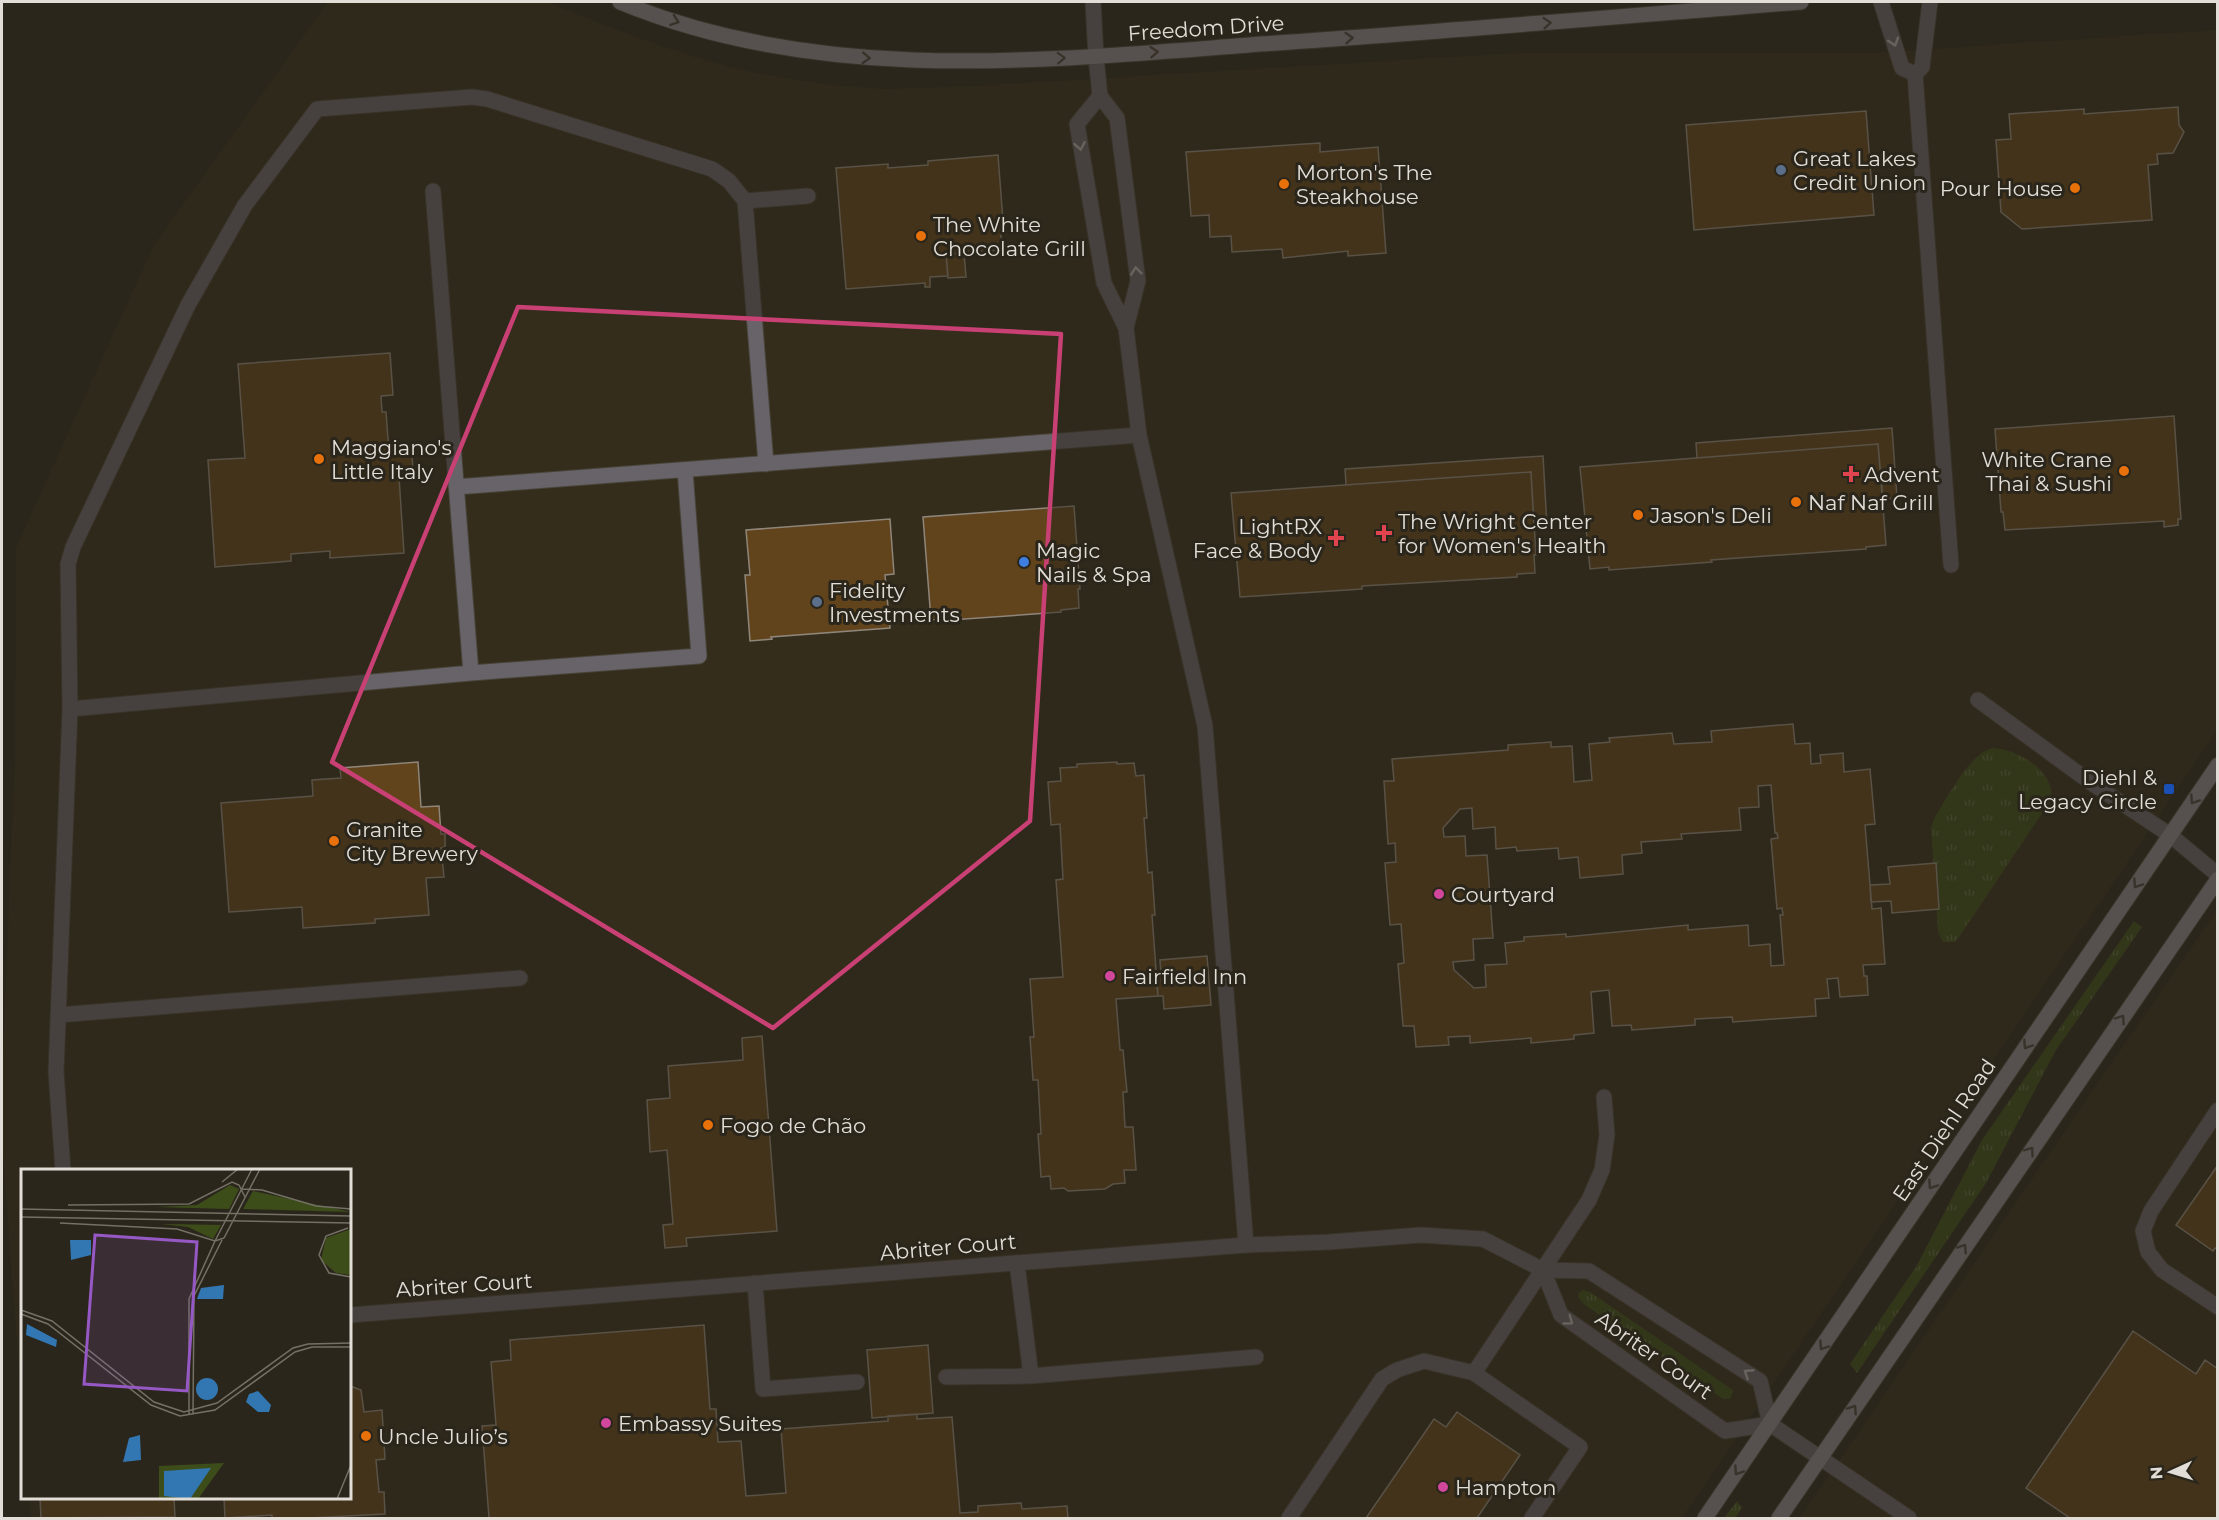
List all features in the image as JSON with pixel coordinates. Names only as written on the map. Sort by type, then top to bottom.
[{"type":"street","name":"Freedom Drive","points":[[620,2],[699,29],[780,47],[854,57],[926,62],[1096,57],[1801,2]]},
{"type":"street","points":[[1093,2],[1100,96],[1117,118],[1138,281],[1126,328]]},
{"type":"street","points":[[1881,2],[1902,68],[1915,74]]},
{"type":"street","points":[[1930,2],[1922,67],[1915,74],[1951,565]]},
{"type":"street","points":[[1100,96],[1077,124],[1104,284],[1126,328],[1139,435],[1205,726],[1246,1245]]},
{"type":"street","points":[[63,1169],[56,1072],[70,710],[68,564],[188,305],[246,205],[317,109],[472,97],[487,99],[712,169],[729,181],[745,201],[766,464]]},
{"type":"street","points":[[433,191],[471,673]]},
{"type":"street","points":[[745,201],[808,196]]},
{"type":"street","points":[[456,487],[1139,435]]},
{"type":"street","points":[[70,710],[471,673],[699,656],[685,470]]},
{"type":"street","points":[[1779,1518],[2217,877],[2170,836],[2090,782],[1978,700]]},
{"type":"street","name":"East Diehl Road","points":[[1706,1518],[2217,765]]},
{"type":"street","points":[[58,1015],[520,978]]},
{"type":"street","points":[[1474,1373],[1577,1220],[1602,1170],[1607,1135],[1604,1097]]},
{"type":"street","points":[[2217,1110],[2151,1211],[2143,1231],[2148,1252],[2162,1270],[2217,1307]]},
{"type":"street","name":"Abriter Court","points":[[351,1315],[1246,1245],[1421,1235],[1473,1238],[1483,1239],[1543,1270],[1589,1271],[1760,1381],[1770,1424],[1725,1431],[1561,1315],[1543,1270]]},
{"type":"street","points":[[1017,1263],[1031,1376]]},
{"type":"street","points":[[755,1283],[763,1389],[857,1382]]},
{"type":"street","points":[[946,1377],[1031,1376],[1256,1357]]},
{"type":"street","points":[[1289,1518],[1382,1379],[1397,1370],[1424,1361],[1474,1373],[1580,1447],[1532,1518]]},
{"type":"street","points":[[1770,1424],[1909,1518]]},
{"type":"highlighted area","points":[[518,307],[1061,334],[1030,821],[773,1028],[332,762]]},
{"type":"shaded area","points":[[328,2],[548,2],[655,44],[704,60],[759,74],[830,85],[885,89],[978,86],[1519,53],[1876,53],[2217,30],[2217,730],[1682,1518],[31,1518],[29,1499],[351,1499],[351,1169],[21,1169],[21,1397],[2,1139],[2,1079],[15,761],[16,548],[154,245]]},
{"type":"shaded area","points":[[2217,911],[2217,1518],[1800,1518],[2122,1048]]},
{"type":"green space","points":[[1993,748],[2013,752],[2041,771],[2051,789],[2051,800],[1957,940],[1943,942],[1938,932],[1931,828],[1945,800],[1967,767],[1984,751]]},
{"type":"green space","points":[[2134,921],[2142,927],[2056,1050],[1986,1183],[1857,1373],[1850,1364],[1916,1267],[1982,1140]]},
{"type":"green space","points":[[1583,1290],[1590,1292],[1730,1388],[1733,1391],[1730,1399],[1723,1399],[1585,1305],[1578,1297]]},
{"type":"green space","points":[[1737,1501],[1742,1508],[1735,1518],[1724,1518]]},
{"type":"building","name":"Pour House","points":[[2178,107],[2179,125],[2184,132],[2173,153],[2157,154],[2158,164],[2148,165],[2152,220],[2022,229],[2001,212],[1996,140],[2011,139],[2009,114],[2084,109],[2084,114]]},
{"type":"building","points":[[1866,111],[1874,215],[1694,230],[1686,125]]},
{"type":"building","name":"Morton's The Steakhouse","points":[[1320,143],[1320,152],[1378,147],[1386,253],[1348,256],[1348,251],[1283,258],[1282,249],[1232,252],[1231,236],[1210,237],[1209,215],[1191,216],[1186,152]]},
{"type":"building","name":"The White Chocolate Grill","points":[[998,155],[1003,221],[1000,221],[1002,250],[946,254],[948,276],[930,277],[930,287],[925,287],[925,283],[846,289],[836,168],[888,164],[888,168],[928,165],[928,161]]},
{"type":"building","points":[[964,253],[966,277],[948,278],[946,254]]},
{"type":"building","name":"Maggiano's Little Italy","points":[[390,353],[393,395],[381,396],[382,412],[386,412],[389,452],[412,451],[413,476],[399,477],[404,553],[330,558],[330,551],[291,554],[291,561],[215,567],[208,460],[245,458],[238,364]]},
{"type":"building","points":[[2174,416],[2181,519],[2178,519],[2178,525],[2164,527],[2164,521],[2005,530],[2003,512],[2001,512],[1995,429]]},
{"type":"building","points":[[1892,428],[1897,498],[1883,499],[1878,444],[1697,458],[1696,443]]},
{"type":"building","points":[[1878,444],[1886,545],[1866,547],[1866,549],[1711,560],[1712,562],[1609,570],[1609,567],[1590,569],[1580,467]]},
{"type":"building","points":[[1543,456],[1547,526],[1534,527],[1531,472],[1346,485],[1345,469]]},
{"type":"building","points":[[1531,472],[1535,573],[1517,574],[1517,577],[1362,586],[1362,589],[1240,597],[1231,493]]},
{"type":"building","points":[[1074,506],[1080,589],[1078,589],[1079,608],[1061,610],[1061,612],[931,620],[923,517]]},
{"type":"building","name":"Fidelity Investments","points":[[890,519],[894,574],[885,575],[890,628],[771,637],[772,639],[750,641],[745,575],[750,575],[746,530]]},
{"type":"building","name":"Courtyard","points":[[1793,724],[1795,744],[1810,743],[1811,764],[1821,763],[1820,755],[1843,753],[1844,772],[1870,769],[1875,824],[1865,825],[1872,909],[1881,908],[1885,964],[1863,965],[1864,976],[1867,976],[1868,995],[1840,997],[1838,978],[1827,979],[1829,998],[1815,999],[1816,1016],[1733,1022],[1732,1017],[1695,1019],[1695,1025],[1632,1030],[1631,1025],[1612,1026],[1609,990],[1591,992],[1594,1033],[1574,1035],[1574,1039],[1531,1043],[1531,1038],[1470,1043],[1470,1036],[1448,1037],[1449,1045],[1416,1047],[1414,1026],[1403,1026],[1398,964],[1404,963],[1401,924],[1390,925],[1385,863],[1396,862],[1395,843],[1388,844],[1384,781],[1394,781],[1392,759],[1508,750],[1508,745],[1551,742],[1551,747],[1572,746],[1574,782],[1592,780],[1589,744],[1610,742],[1609,738],[1672,733],[1674,744],[1712,742],[1711,731]],"holes":[[[1771,785],[1775,833],[1778,838],[1771,839],[1777,909],[1782,908],[1783,915],[1780,915],[1784,965],[1771,966],[1770,944],[1749,946],[1748,925],[1688,930],[1688,925],[1566,937],[1566,934],[1524,937],[1524,941],[1505,943],[1507,964],[1485,965],[1486,987],[1474,988],[1454,970],[1453,962],[1474,960],[1473,939],[1493,938],[1487,855],[1466,856],[1465,836],[1444,837],[1443,828],[1460,809],[1472,808],[1473,829],[1495,827],[1496,849],[1516,847],[1517,851],[1558,848],[1559,859],[1578,857],[1580,878],[1623,874],[1622,855],[1642,853],[1641,842],[1682,839],[1681,834],[1741,830],[1739,808],[1759,807],[1758,786]]]},
{"type":"building","name":"Granite City Brewery","points":[[418,762],[421,807],[439,806],[441,834],[445,834],[445,847],[441,848],[444,877],[426,878],[429,915],[375,919],[375,923],[303,928],[302,907],[229,912],[221,803],[313,796],[312,780],[341,778],[340,768]]},
{"type":"building","name":"Fairfield Inn","points":[[1117,762],[1117,764],[1134,763],[1136,776],[1144,775],[1148,873],[1152,872],[1155,915],[1152,915],[1158,996],[1116,999],[1120,1050],[1123,1050],[1127,1092],[1123,1092],[1125,1127],[1133,1127],[1136,1170],[1124,1170],[1125,1183],[1113,1184],[1105,1189],[1068,1191],[1064,1188],[1051,1189],[1050,1176],[1041,1177],[1038,1080],[1033,1080],[1030,1037],[1034,1037],[1030,979],[1063,977],[1056,880],[1063,879],[1060,824],[1051,825],[1048,782],[1061,781],[1060,768],[1077,767],[1077,764]]},
{"type":"building","points":[[1936,863],[1939,909],[1892,913],[1891,901],[1871,902],[1870,885],[1890,884],[1888,867]]},
{"type":"building","points":[[1207,956],[1211,1005],[1164,1009],[1163,996],[1158,996],[1156,976],[1161,976],[1160,960]]},
{"type":"building","name":"Fogo de Chão","points":[[762,1036],[777,1231],[686,1238],[687,1246],[665,1248],[663,1225],[673,1224],[667,1150],[650,1152],[647,1100],[670,1098],[668,1066],[743,1060],[742,1038]]},
{"type":"building","points":[[2218,1165],[2218,1250],[2215,1248],[2213,1251],[2176,1225]]},
{"type":"building","name":"Embassy Suites","points":[[704,1325],[710,1409],[716,1409],[718,1442],[741,1441],[746,1496],[786,1493],[781,1429],[888,1421],[888,1416],[917,1414],[917,1419],[952,1417],[960,1513],[978,1512],[978,1506],[1021,1503],[1022,1509],[1067,1506],[1068,1518],[489,1518],[482,1426],[496,1425],[491,1362],[511,1360],[510,1340]]},
{"type":"building","points":[[2133,1331],[2196,1374],[2205,1360],[2218,1369],[2218,1518],[2070,1518],[2026,1488]]},
{"type":"building","points":[[928,1345],[933,1413],[872,1418],[867,1350]]},
{"type":"building","name":"Uncle Julio’s","points":[[351,1386],[361,1390],[364,1412],[382,1410],[385,1459],[376,1460],[379,1492],[384,1492],[385,1514],[310,1518],[272,1518],[272,1515],[225,1518],[224,1499],[351,1499]]},
{"type":"building","name":"Hampton","points":[[1457,1412],[1520,1455],[1477,1518],[1366,1518],[1434,1419],[1446,1427]]},
{"type":"building","points":[[40,1499],[174,1499],[175,1517],[41,1518]]},
{"type":"place","name":"Great Lakes Credit Union","points":[[1781,170]]},
{"type":"place","name":"Morton's The Steakhouse","points":[[1284,184]]},
{"type":"place","name":"Pour House","points":[[2075,188]]},
{"type":"place","name":"The White Chocolate Grill","points":[[921,236]]},
{"type":"place","name":"Maggiano's Little Italy","points":[[319,459]]},
{"type":"place","name":"White Crane Thai & Sushi","points":[[2124,471]]},
{"type":"place","name":"Advent","points":[[1851,474]]},
{"type":"place","name":"Naf Naf Grill","points":[[1796,502]]},
{"type":"place","name":"Jason's Deli","points":[[1638,515]]},
{"type":"place","name":"The Wright Center for Women's Health","points":[[1384,533]]},
{"type":"place","name":"LightRX Face & Body","points":[[1336,538]]},
{"type":"place","name":"Magic Nails & Spa","points":[[1024,562]]},
{"type":"place","name":"Fidelity Investments","points":[[817,602]]},
{"type":"place","name":"Diehl & Legacy Circle","points":[[2169,789]]},
{"type":"place","name":"Granite City Brewery","points":[[334,841]]},
{"type":"place","name":"Courtyard","points":[[1439,894]]},
{"type":"place","name":"Fairfield Inn","points":[[1110,976]]},
{"type":"place","name":"Fogo de Chão","points":[[708,1125]]},
{"type":"place","name":"Embassy Suites","points":[[606,1423]]},
{"type":"place","name":"Uncle Julio’s","points":[[366,1436]]},
{"type":"place","name":"Hampton","points":[[1443,1487]]}]
